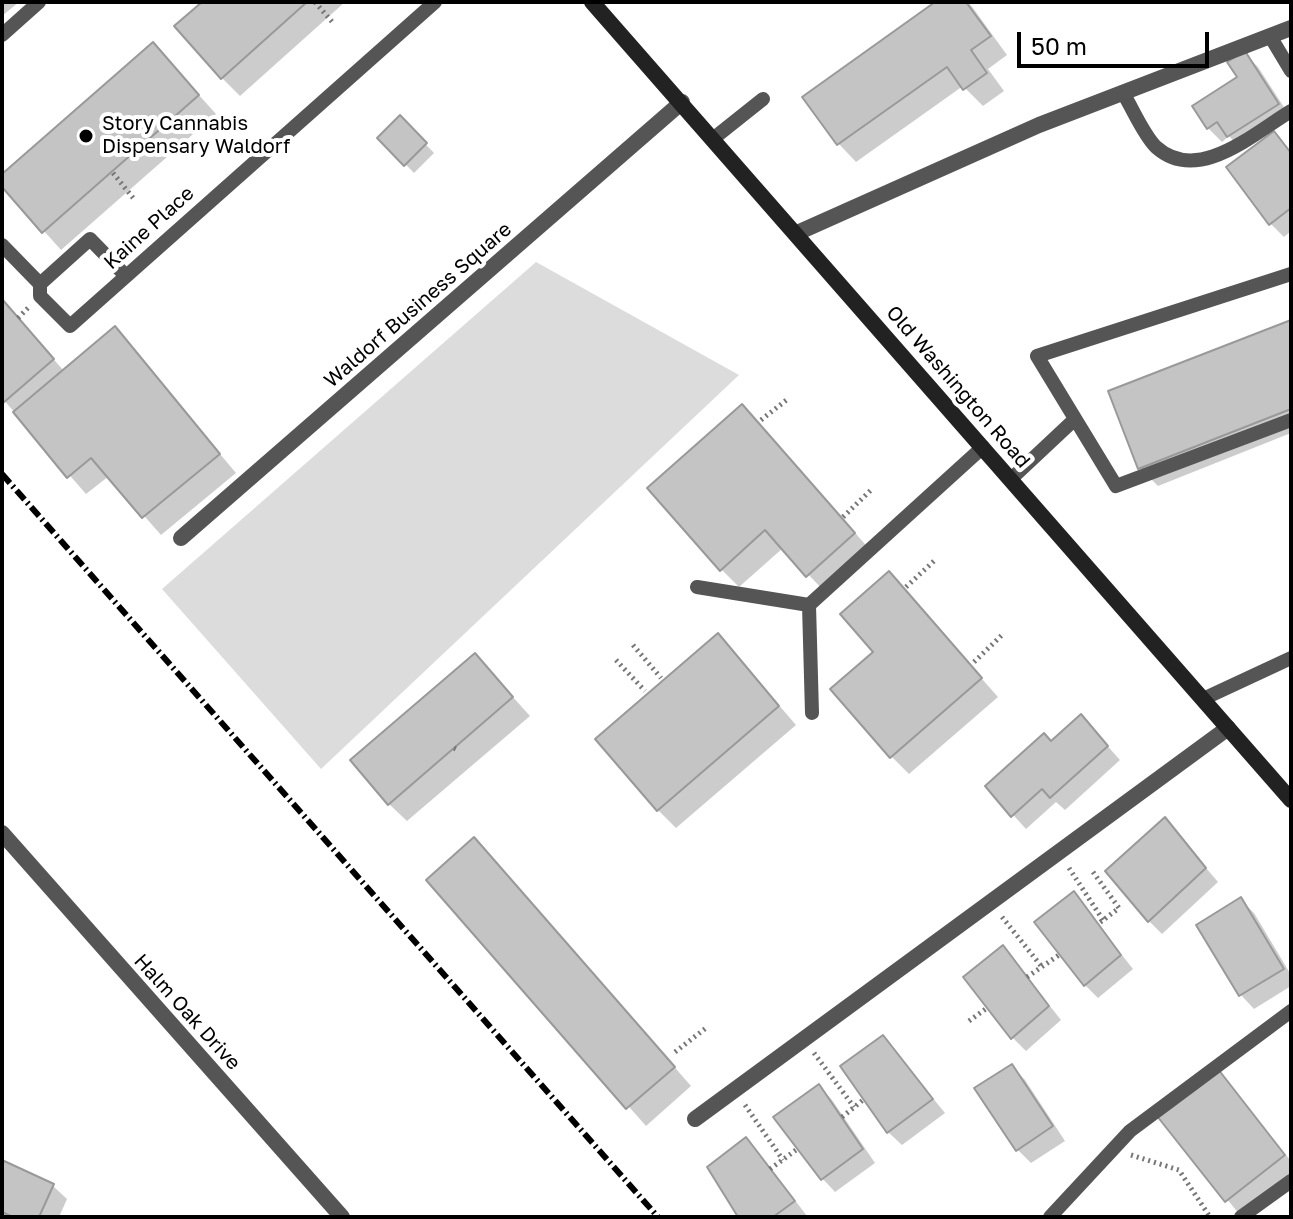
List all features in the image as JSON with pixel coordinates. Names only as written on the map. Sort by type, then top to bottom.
[{"type":"main road","name":"Old Washington Road","points":[[592,2],[1291,800]]},
{"type":"street","points":[[797,233],[1039,125],[1291,28]]},
{"type":"street","name":"Waldorf Business Square","points":[[181,538],[682,102]]},
{"type":"street","points":[[695,1119],[1228,728]]},
{"type":"street","name":"Halm Oak Drive","points":[[2,833],[342,1217]]},
{"type":"lane","points":[[2,35],[39,2]]},
{"type":"lane","name":"Kaine Place","points":[[40,284],[40,296],[70,326],[435,2]]},
{"type":"lane","points":[[1270,36],[1291,71]]},
{"type":"lane","points":[[1123,93],[1156,146],[1184,162],[1213,158],[1291,111]]},
{"type":"lane","points":[[714,138],[763,99]]},
{"type":"lane","points":[[2,245],[40,284],[90,239],[126,276]]},
{"type":"lane","points":[[1291,274],[1037,356],[1116,486],[1291,420]]},
{"type":"lane","points":[[1011,479],[1075,419]]},
{"type":"lane","points":[[812,713],[809,605],[983,447]]},
{"type":"lane","points":[[697,587],[809,605]]},
{"type":"lane","points":[[1203,699],[1291,658]]},
{"type":"lane","points":[[1050,1217],[1130,1131],[1291,1011]]},
{"type":"lane","points":[[1241,1217],[1291,1181]]},
{"type":"path","points":[[315,2],[333,23]]},
{"type":"path","points":[[113,173],[134,199]]},
{"type":"path","points":[[761,420],[789,398]]},
{"type":"path","points":[[843,517],[871,490]]},
{"type":"path","points":[[906,587],[934,561]]},
{"type":"path","points":[[974,662],[1002,635]]},
{"type":"path","points":[[633,645],[661,678]]},
{"type":"path","points":[[616,660],[645,691]]},
{"type":"path","points":[[1077,880],[1101,922],[1119,908],[1093,872]]},
{"type":"path","points":[[990,902],[1042,967]]},
{"type":"path","points":[[1027,977],[1059,955]]},
{"type":"path","points":[[969,1021],[987,1008]]},
{"type":"path","points":[[675,1052],[706,1028]]},
{"type":"path","points":[[821,1062],[854,1107]]},
{"type":"path","points":[[734,1090],[783,1160]]},
{"type":"path","points":[[842,1117],[863,1100]]},
{"type":"path","points":[[1114,1149],[1179,1170],[1210,1217]]},
{"type":"path","points":[[770,1169],[796,1150]]},
{"type":"shaded area","points":[[536,262],[739,375],[321,769],[162,589]]},
{"type":"building","points":[[202,2],[307,2],[221,79],[174,26]]},
{"type":"building","points":[[935,2],[966,2],[991,36],[971,50],[987,73],[963,90],[947,67],[837,145],[802,97]]},
{"type":"building","points":[[153,42],[199,95],[42,233],[2,187],[2,174]]},
{"type":"building","points":[[1245,51],[1279,104],[1227,137],[1217,122],[1207,129],[1192,106],[1237,77],[1227,62]]},
{"type":"building","points":[[400,115],[427,143],[404,166],[377,138]]},
{"type":"building","points":[[1274,131],[1291,153],[1291,208],[1269,225],[1226,167]]},
{"type":"building","points":[[2,299],[54,359],[3,403],[2,401]]},
{"type":"building","points":[[1291,320],[1291,409],[1138,469],[1108,391]]},
{"type":"building","points":[[115,326],[220,454],[142,518],[91,458],[67,478],[13,412]]},
{"type":"building","points":[[742,404],[855,533],[806,577],[765,530],[720,571],[647,488]]},
{"type":"building","points":[[889,571],[982,678],[890,758],[830,689],[873,652],[840,614]]},
{"type":"building","points":[[718,633],[779,706],[657,811],[595,739]]},
{"type":"building","points":[[475,653],[513,697],[388,805],[350,760]]},
{"type":"building","points":[[1081,714],[1108,746],[1050,798],[1042,789],[1011,817],[985,786],[1044,733],[1051,741]]},
{"type":"building","points":[[1165,817],[1206,868],[1148,922],[1105,871]]},
{"type":"building","points":[[474,837],[675,1067],[626,1109],[426,880]]},
{"type":"building","points":[[1074,891],[1121,955],[1084,986],[1034,922]]},
{"type":"building","points":[[1241,897],[1284,969],[1239,996],[1196,925]]},
{"type":"building","points":[[1003,945],[1049,1006],[1011,1039],[963,977]]},
{"type":"building","points":[[883,1035],[933,1099],[887,1133],[840,1066]]},
{"type":"building","points":[[1012,1064],[1053,1126],[1016,1151],[974,1088]]},
{"type":"building","points":[[1218,1069],[1285,1155],[1225,1202],[1157,1116]]},
{"type":"building","points":[[819,1084],[863,1149],[821,1180],[773,1117]]},
{"type":"building","points":[[746,1137],[795,1201],[773,1217],[738,1217],[707,1167]]},
{"type":"building","points":[[2,1160],[54,1184],[39,1217],[13,1217],[2,1212]]},
{"type":"railway","points":[[2,474],[658,1217]]},
{"type":"place","name":"Story Cannabis Dispensary Waldorf","points":[[86,136]]}]
